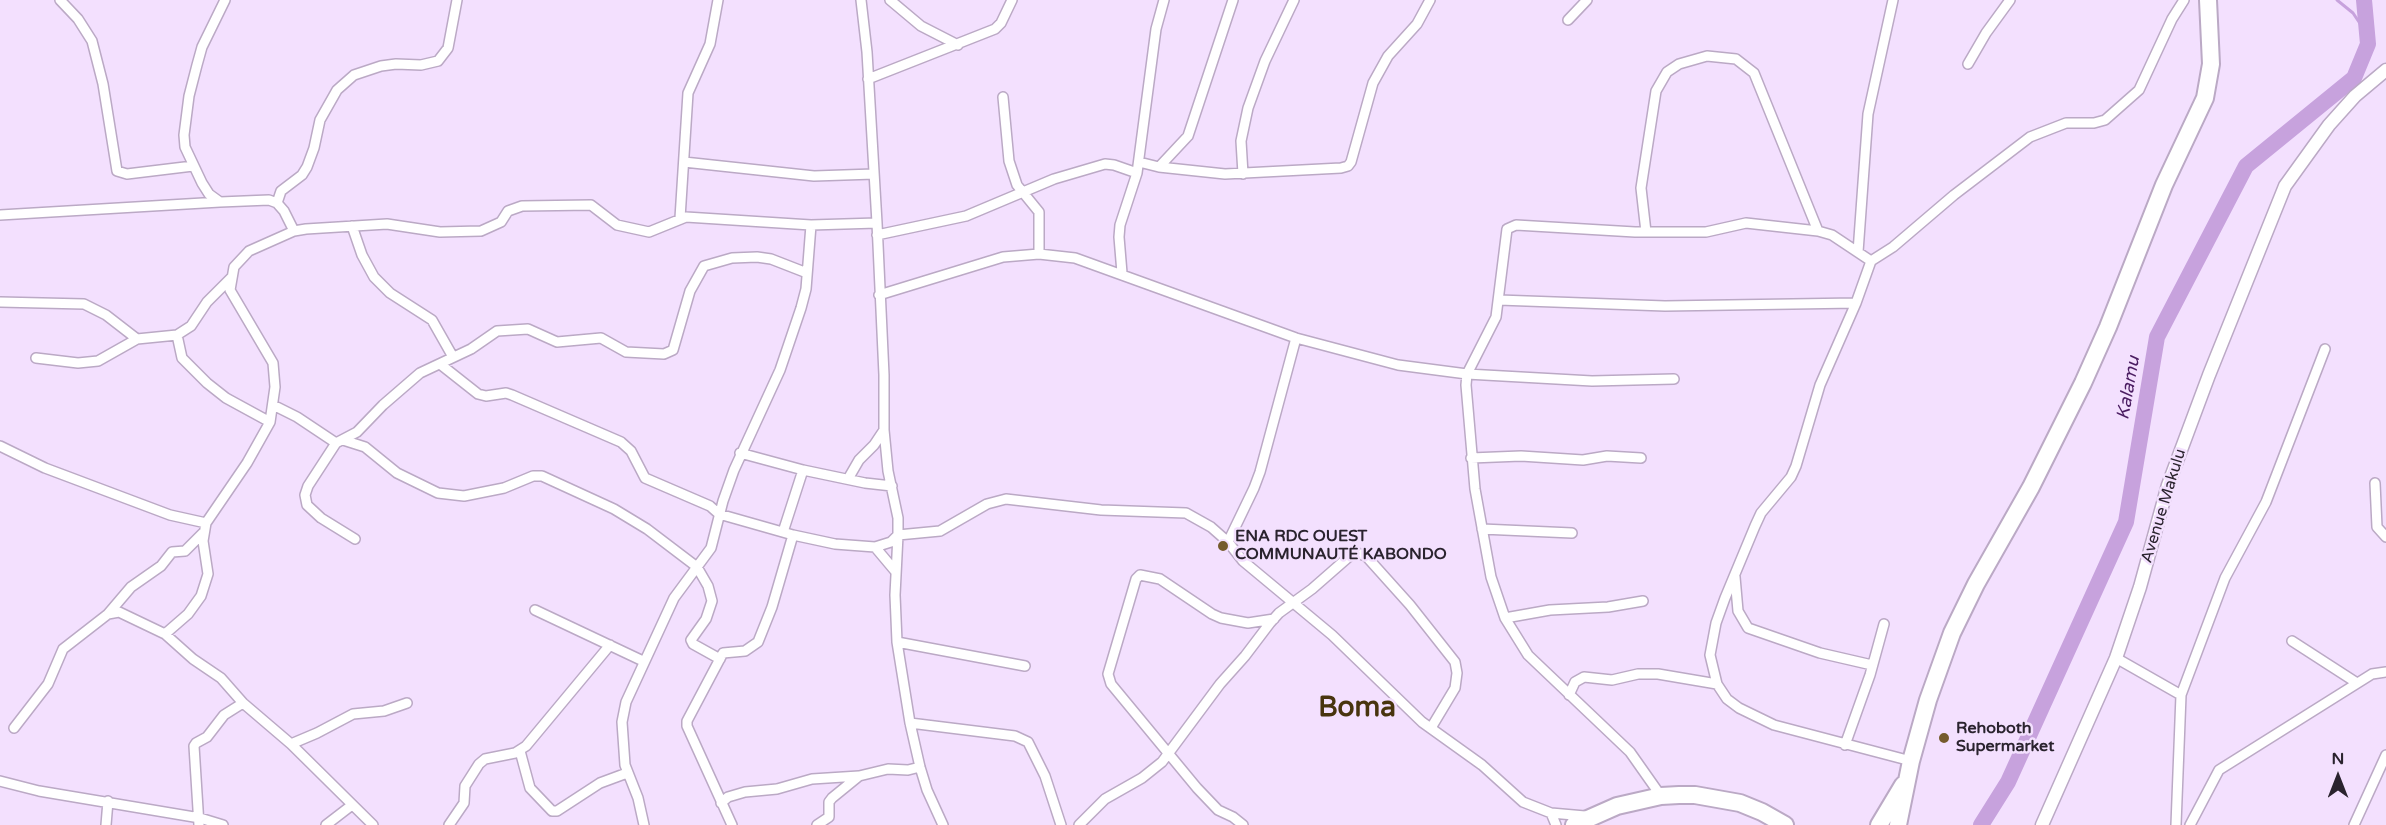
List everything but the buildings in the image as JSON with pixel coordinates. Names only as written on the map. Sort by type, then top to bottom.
[{"type":"highway","points":[[1898,825],[1911,761],[1931,690],[1952,633],[1976,584],[2031,487],[2083,383],[2108,327],[2164,185],[2205,98],[2211,64],[2208,0]]},
{"type":"highway","points":[[1879,825],[1907,779]]},
{"type":"highway","points":[[1582,821],[1617,806],[1661,796],[1695,795],[1740,803],[1779,823]]},
{"type":"main road","name":"Avenue Makulu","points":[[2042,825],[2116,658],[2140,586],[2168,485],[2209,375],[2285,186],[2329,125],[2355,96],[2386,70]]},
{"type":"street","points":[[60,0],[78,19],[92,41],[103,84],[117,171],[127,174],[193,166]]},
{"type":"street","points":[[220,202],[209,194],[193,166],[185,147],[184,135],[189,96],[202,47],[225,0]]},
{"type":"street","points":[[277,204],[281,191],[302,175],[307,167],[320,120],[337,90],[354,75],[381,66],[421,65],[438,61],[448,48],[457,0]]},
{"type":"street","points":[[680,218],[688,93],[710,44],[718,0]]},
{"type":"street","points":[[861,0],[877,223],[884,375],[884,430],[896,501],[898,534],[895,595],[897,642],[910,723],[920,767],[927,790],[943,825]]},
{"type":"street","points":[[890,0],[921,26],[958,45]]},
{"type":"street","points":[[868,79],[995,29],[1001,23],[1012,0]]},
{"type":"street","points":[[1122,273],[1120,225],[1137,173],[1156,29],[1164,0]]},
{"type":"street","points":[[1159,167],[1188,136],[1233,0]]},
{"type":"street","points":[[1243,174],[1241,141],[1248,108],[1265,61],[1294,0]]},
{"type":"street","points":[[1139,162],[1187,171],[1243,174],[1348,166],[1373,82],[1388,56],[1417,24],[1430,0]]},
{"type":"street","points":[[1568,20],[1587,0]]},
{"type":"street","points":[[1858,252],[1868,114],[1893,0]]},
{"type":"street","points":[[1968,64],[1986,33],[2010,0]]},
{"type":"street","points":[[1911,761],[1774,725],[1727,699],[1717,684],[1710,656],[1712,640],[1735,575],[1761,513],[1791,477],[1796,466],[1820,386],[1856,303],[1871,261],[1893,247],[1954,195],[2030,137],[2066,123],[2094,123],[2105,120],[2139,90],[2172,19],[2184,0]]},
{"type":"street","points":[[1646,232],[1641,188],[1656,91],[1667,72],[1679,64],[1707,56],[1736,59],[1754,73],[1818,231]]},
{"type":"street","points":[[1003,97],[1012,174],[1022,193],[1039,212],[1039,254]]},
{"type":"street","points":[[684,162],[814,176],[874,174]]},
{"type":"street","points":[[877,234],[966,216],[1054,178],[1105,164],[1137,173]]},
{"type":"street","points":[[0,215],[260,199],[277,204],[284,211],[294,231]]},
{"type":"street","points":[[14,728],[48,684],[60,653],[108,614],[131,587],[161,566],[172,552],[184,551],[205,528],[247,463],[270,422],[275,387],[273,363],[233,299],[230,290],[234,267],[249,251],[294,231],[352,226],[387,224],[440,232],[472,233],[494,227],[514,207],[549,205],[591,205],[617,225],[649,232],[680,218],[811,225],[877,223]]},
{"type":"street","points":[[1661,796],[1630,752],[1596,717],[1569,695],[1528,655],[1505,618],[1489,569],[1471,458],[1465,396],[1467,374],[1496,317],[1505,235],[1510,226],[1646,232],[1706,232],[1746,223],[1818,231],[1832,235],[1871,261]]},
{"type":"street","points":[[644,825],[638,798],[627,773],[623,752],[623,711],[643,661],[674,598],[711,548],[719,514],[740,453],[786,354],[801,308],[811,225]]},
{"type":"street","points":[[352,226],[362,255],[374,277],[390,293],[432,320],[453,357]]},
{"type":"street","points":[[879,295],[1003,257],[1039,254],[1075,258],[1122,273],[1197,303],[1296,338],[1398,365],[1467,374],[1592,381],[1674,379]]},
{"type":"street","points":[[355,539],[321,518],[307,504],[308,486],[340,441],[357,432],[409,381],[471,349],[493,332],[523,328],[557,342],[601,338],[627,352],[664,354],[674,350],[690,291],[704,266],[732,258],[757,256],[807,273]]},
{"type":"street","points":[[36,358],[70,363],[98,361],[137,339],[177,335],[191,326],[207,302],[231,278]]},
{"type":"street","points":[[1499,300],[1665,306],[1856,303]]},
{"type":"street","points":[[0,302],[84,304],[106,315],[137,339]]},
{"type":"street","points":[[177,335],[183,358],[207,382],[226,398],[270,422]]},
{"type":"street","points":[[1228,542],[1257,480],[1296,338]]},
{"type":"street","points":[[2176,825],[2181,695],[2225,578],[2266,502],[2325,349]]},
{"type":"street","points":[[440,364],[478,394],[486,396],[506,393],[512,395],[621,442],[631,451],[645,478],[710,506],[719,514],[793,535],[835,544],[875,548],[886,544],[898,534],[940,531],[987,504],[1006,499],[1101,510],[1186,513],[1210,526],[1228,542],[1243,561],[1332,636],[1407,709],[1482,765],[1523,802],[1551,813],[1582,821]]},
{"type":"street","points":[[273,405],[340,441],[365,447],[397,473],[438,493],[464,496],[504,488],[532,476],[547,478],[614,509],[639,524],[696,567],[708,586],[712,601],[706,620],[695,632],[691,642],[720,659]]},
{"type":"street","points":[[848,479],[859,460],[874,445],[884,430]]},
{"type":"street","points":[[0,446],[45,468],[205,528]]},
{"type":"street","points":[[740,453],[803,470],[892,486]]},
{"type":"street","points":[[1471,458],[1521,456],[1583,460],[1607,456],[1641,458]]},
{"type":"street","points":[[783,532],[803,470]]},
{"type":"street","points":[[2375,483],[2377,527],[2386,537]]},
{"type":"street","points":[[165,634],[196,604],[206,585],[208,567],[205,528]]},
{"type":"street","points":[[1482,529],[1572,533]]},
{"type":"street","points":[[732,825],[687,726],[690,715],[724,652],[745,651],[758,642],[772,607],[793,535]]},
{"type":"street","points":[[875,548],[896,572]]},
{"type":"street","points":[[1079,825],[1105,799],[1154,770],[1168,755],[1220,684],[1274,619],[1352,554],[1365,556],[1410,605],[1455,662],[1457,673],[1455,688],[1431,728]]},
{"type":"street","points":[[1243,825],[1218,810],[1168,755],[1108,679],[1136,579],[1144,575],[1160,579],[1221,618],[1248,623],[1274,619]]},
{"type":"street","points":[[1735,575],[1738,611],[1748,628],[1820,653],[1872,665]]},
{"type":"street","points":[[1505,618],[1567,608],[1608,607],[1643,601]]},
{"type":"street","points":[[535,610],[643,661]]},
{"type":"street","points":[[108,614],[119,612],[165,634],[193,659],[220,678],[374,825]]},
{"type":"street","points":[[1845,745],[1884,624]]},
{"type":"street","points":[[2292,641],[2357,682]]},
{"type":"street","points":[[897,642],[1024,666]]},
{"type":"street","points":[[449,825],[464,803],[465,786],[478,764],[485,759],[520,751],[526,746],[610,645]]},
{"type":"street","points":[[2116,658],[2181,695]]},
{"type":"street","points":[[2190,825],[2219,770],[2273,734],[2322,707],[2357,682],[2372,674],[2386,672]]},
{"type":"street","points":[[1569,695],[1575,682],[1584,677],[1612,680],[1638,674],[1658,674],[1717,684]]},
{"type":"street","points":[[200,821],[194,746],[207,737],[224,715],[243,702]]},
{"type":"street","points":[[291,744],[353,714],[384,711],[407,703]]},
{"type":"street","points":[[910,723],[1015,736],[1028,742],[1045,776],[1061,825]]},
{"type":"street","points":[[520,751],[530,788],[552,811],[557,811],[600,783],[627,773]]},
{"type":"street","points":[[2354,825],[2386,755]]},
{"type":"street","points":[[721,803],[728,797],[745,792],[777,789],[812,779],[859,776],[888,769],[908,770],[920,767]]},
{"type":"street","points":[[817,825],[829,818],[832,798],[859,776]]},
{"type":"street","points":[[0,781],[39,791],[108,801],[223,825]]},
{"type":"street","points":[[106,825],[108,801]]},
{"type":"street","points":[[326,825],[352,805]]},
{"type":"street","points":[[1551,813],[1556,825]]},
{"type":"waterway","points":[[2337,0],[2353,13],[2365,31]]},
{"type":"waterway","name":"Kalamu","points":[[1981,825],[2008,782],[2126,522],[2157,337],[2246,166],[2354,78],[2368,44],[2364,0]]},
{"type":"place","name":"ENA RDC OUEST COMMUNAUTÉ KABONDO","points":[[1223,546]]},
{"type":"place","name":"Rehoboth Supermarket","points":[[1944,738]]},
{"type":"district","name":"Boma","points":[[1357,709]]}]
